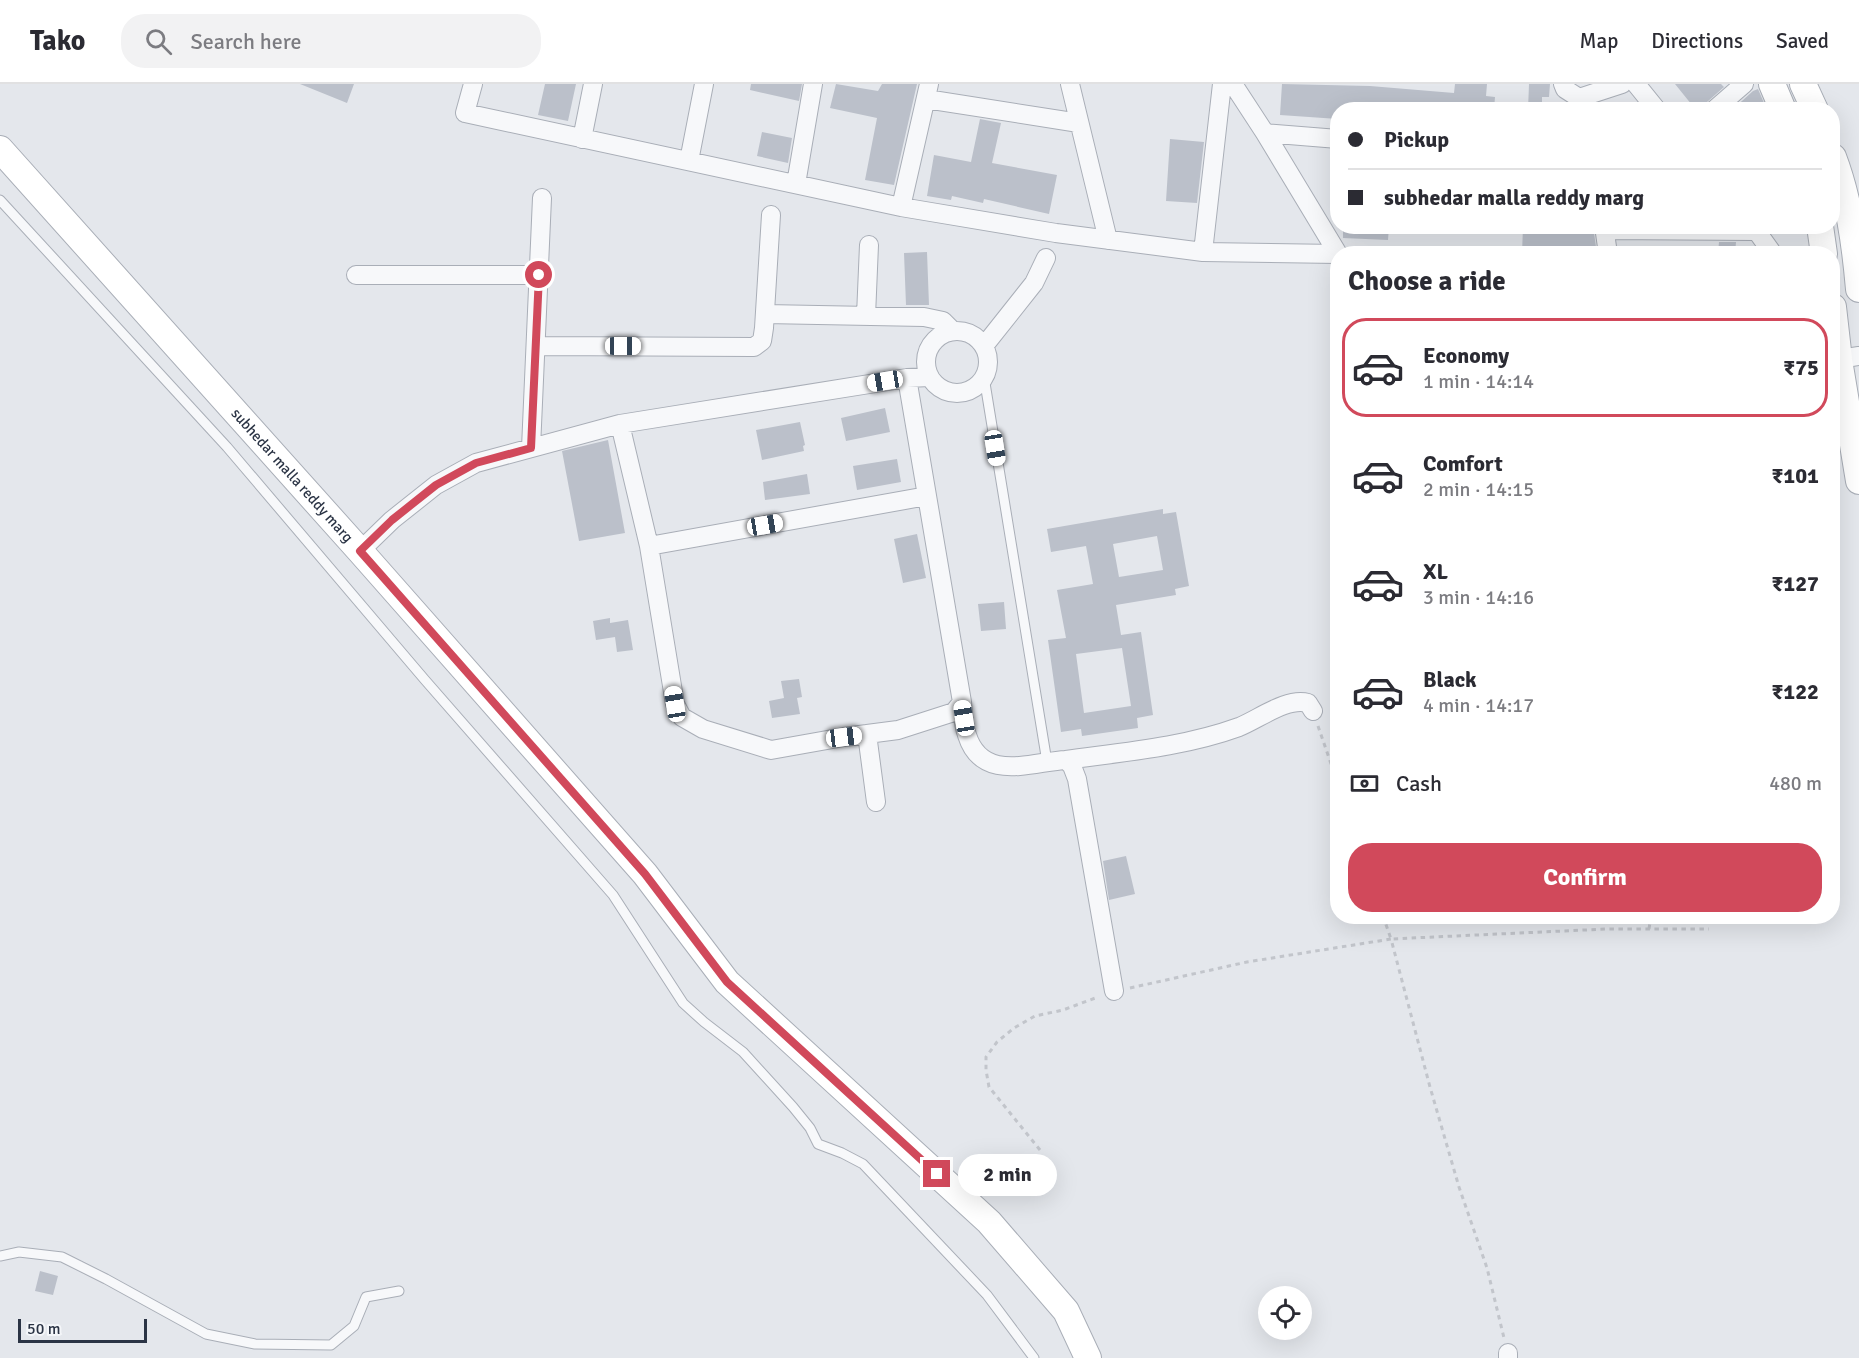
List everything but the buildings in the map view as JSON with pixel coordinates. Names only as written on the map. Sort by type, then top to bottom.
[{"type":"main road","points":[[1772,84],[1780,102]]},
{"type":"main road","points":[[1803,84],[1811,102]]},
{"type":"main road","name":"subhedar malla reddy marg","points":[[0,149],[645,874],[727,982],[989,1222],[1066,1311],[1088,1358]]},
{"type":"main road","points":[[1840,176],[1857,247],[1859,289]]},
{"type":"main road","points":[[1840,340],[1859,481]]},
{"type":"street","points":[[473,84],[465,113],[901,207],[1056,233],[1203,252],[1330,254]]},
{"type":"street","points":[[582,139],[593,84]]},
{"type":"street","points":[[689,161],[704,84]]},
{"type":"street","points":[[796,184],[813,84]]},
{"type":"street","points":[[1070,84],[1108,240]]},
{"type":"street","points":[[1203,252],[1222,84]]},
{"type":"street","points":[[1233,84],[1333,246]]},
{"type":"street","points":[[1563,84],[1578,102]]},
{"type":"street","points":[[1584,102],[1622,84]]},
{"type":"street","points":[[1636,84],[1651,102]]},
{"type":"street","points":[[1723,102],[1744,84]]},
{"type":"street","points":[[901,207],[927,91],[1079,123]]},
{"type":"street","points":[[1265,133],[1330,138]]},
{"type":"street","points":[[531,448],[542,198]]},
{"type":"street","points":[[536,346],[754,347],[762,341],[771,215]]},
{"type":"street","points":[[866,316],[869,245]]},
{"type":"street","points":[[984,346],[1034,283],[1046,258]]},
{"type":"street","points":[[357,275],[539,275]]},
{"type":"street","points":[[765,314],[934,318],[943,321],[953,331]]},
{"type":"street","points":[[953,331],[972,334],[984,346],[988,358],[984,377],[977,386],[957,393],[946,391],[937,385],[930,377],[926,367],[930,347],[936,339],[953,331]]},
{"type":"street","points":[[360,551],[392,520],[436,485],[476,463],[620,424],[908,378],[930,377]]},
{"type":"street","points":[[908,378],[967,735],[975,751],[983,759],[1002,766],[1023,766],[1066,760],[1196,741],[1241,726],[1297,701],[1308,703],[1313,711]]},
{"type":"street","points":[[620,424],[649,546],[675,704],[682,717],[704,729],[771,750],[898,730],[954,712],[962,702]]},
{"type":"street","points":[[649,546],[927,496]]},
{"type":"street","points":[[867,734],[876,802]]},
{"type":"street","points":[[1066,760],[1072,766],[1077,779],[1114,991]]},
{"type":"lane","points":[[0,200],[227,447],[425,680],[613,895],[683,1003],[743,1052],[793,1107],[810,1128],[818,1144],[862,1164],[987,1295],[1034,1358]]},
{"type":"lane","points":[[984,377],[1047,762]]},
{"type":"lane","points":[[0,1256],[19,1252],[62,1257],[206,1334],[255,1344],[331,1345],[354,1326],[366,1297],[399,1291]]},
{"type":"path","points":[[1313,711],[1330,761]]},
{"type":"path","points":[[1385,924],[1459,1187],[1487,1268],[1508,1356]]},
{"type":"path","points":[[1649,929],[1650,924]]},
{"type":"path","points":[[1040,1150],[989,1087],[986,1057],[997,1042],[1014,1028],[1035,1016],[1063,1010],[1114,991],[1247,962],[1390,939],[1606,928],[1709,929]]},
{"type":"route","points":[[539,275],[531,448],[476,463],[436,485],[392,520],[360,551],[645,874],[727,982],[937,1174]]}]
